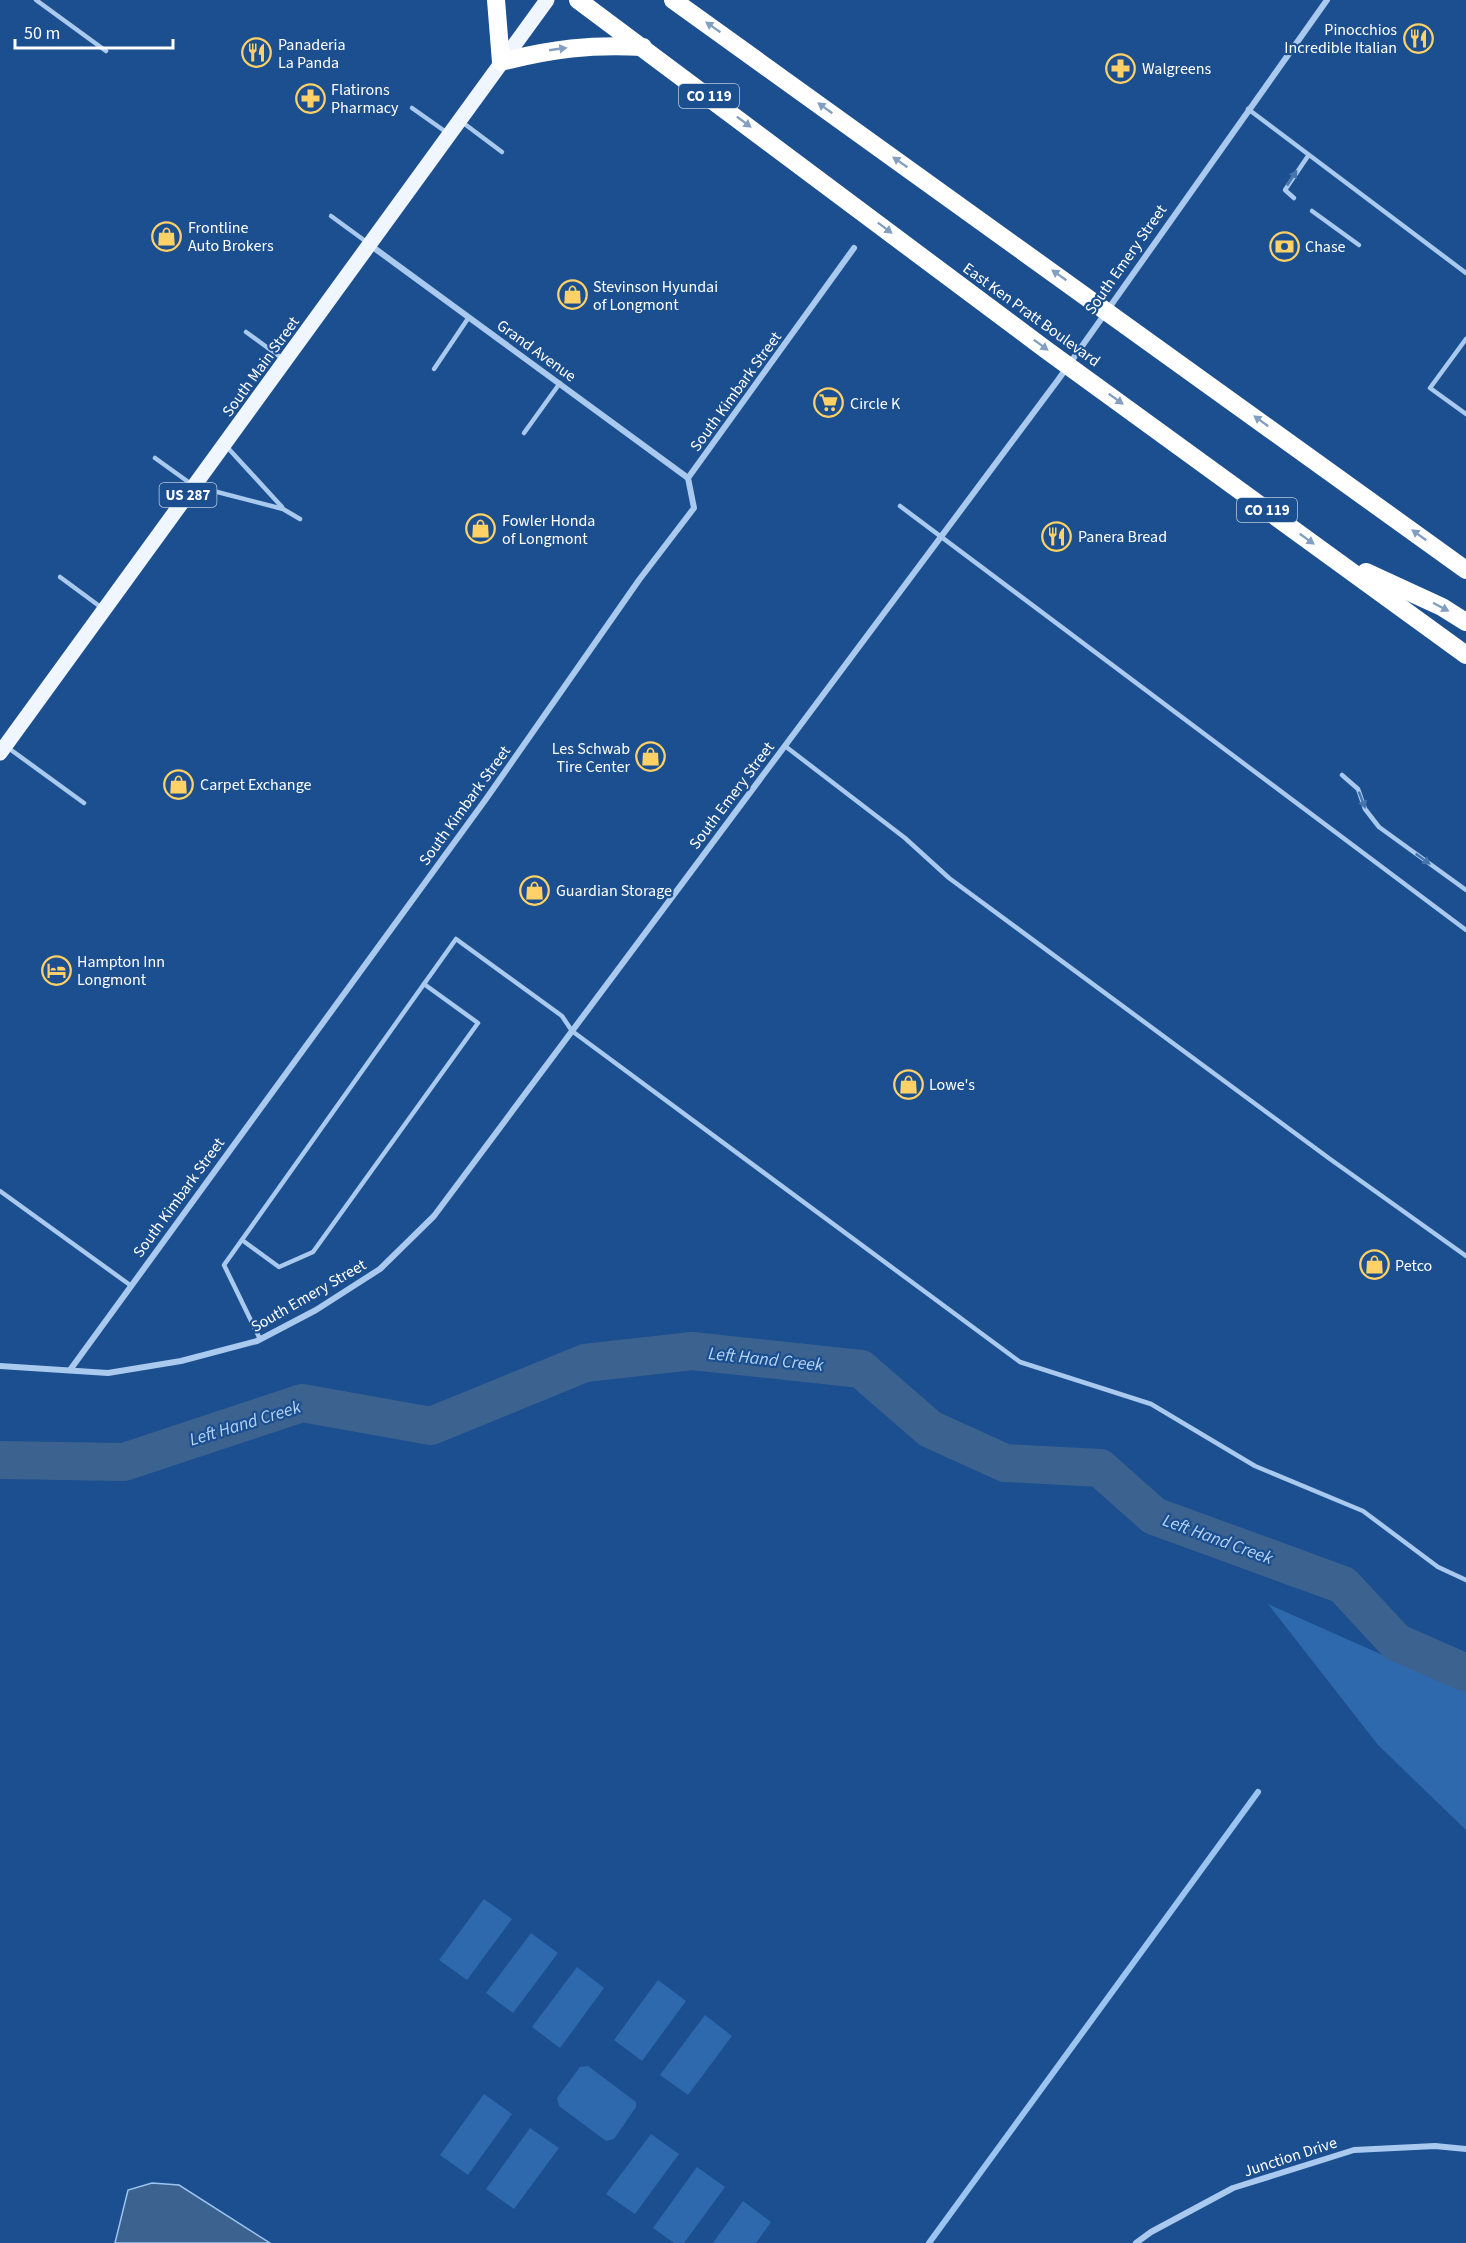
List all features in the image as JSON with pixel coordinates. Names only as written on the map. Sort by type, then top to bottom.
[{"type":"highway","points":[[496,0],[501,62],[552,49],[579,46],[643,46]]},
{"type":"highway","name":"East Ken Pratt Boulevard","points":[[578,0],[643,46],[1069,365],[1466,655]]},
{"type":"highway","points":[[675,1],[1466,570]]},
{"type":"highway","points":[[1331,556],[1442,606],[1466,622]]},
{"type":"main road","name":"South Main Street","points":[[2,747],[225,445],[547,0]]},
{"type":"street","name":"South Emery Street","points":[[0,1366],[108,1373],[181,1362],[260,1340],[316,1310],[380,1269],[434,1216],[1069,365],[1327,0]]},
{"type":"street","name":"Grand Avenue","points":[[370,245],[688,478]]},
{"type":"street","name":"South Kimbark Street","points":[[70,1370],[480,808],[639,580],[694,508],[688,478],[855,248]]},
{"type":"street","name":"Junction Drive","points":[[1136,2243],[1151,2232],[1233,2188],[1354,2150],[1435,2146],[1466,2149]]},
{"type":"lane","points":[[36,0],[106,51]]},
{"type":"lane","points":[[412,108],[449,135]]},
{"type":"lane","points":[[1248,109],[1466,273]]},
{"type":"lane","points":[[460,121],[502,152]]},
{"type":"lane","points":[[1294,198],[1285,190],[1308,156]]},
{"type":"lane","points":[[1312,211],[1359,245]]},
{"type":"lane","points":[[331,216],[370,245]]},
{"type":"lane","points":[[434,369],[470,318]]},
{"type":"lane","points":[[246,332],[286,361]]},
{"type":"lane","points":[[1466,339],[1430,388],[1466,414]]},
{"type":"lane","points":[[524,433],[560,383]]},
{"type":"lane","points":[[225,445],[283,509]]},
{"type":"lane","points":[[155,458],[194,486],[283,509],[300,519]]},
{"type":"lane","points":[[900,506],[1466,930]]},
{"type":"lane","points":[[60,577],[104,610]]},
{"type":"lane","points":[[785,746],[905,838],[949,878],[1330,1159],[1466,1256]]},
{"type":"lane","points":[[2,747],[84,803]]},
{"type":"lane","points":[[1342,775],[1358,789],[1365,809],[1379,827],[1466,890]]},
{"type":"lane","points":[[260,1340],[224,1265],[456,939],[562,1016],[572,1031],[1020,1362],[1151,1404],[1255,1466],[1362,1511],[1438,1568],[1466,1580]]},
{"type":"lane","points":[[242,1240],[279,1267],[313,1252],[478,1023],[424,984]]},
{"type":"lane","points":[[0,1191],[130,1285]]},
{"type":"shaded area","points":[[1268,1604],[1466,1692],[1466,1830],[1378,1745]]},
{"type":"shaded area","points":[[484,1899],[512,1919],[467,1980],[439,1960]]},
{"type":"shaded area","points":[[531,1933],[558,1953],[513,2013],[486,1993]]},
{"type":"shaded area","points":[[577,1967],[604,1988],[560,2048],[532,2027]]},
{"type":"shaded area","points":[[658,1980],[686,2001],[642,2061],[614,2040]]},
{"type":"shaded area","points":[[705,2015],[732,2036],[688,2095],[660,2075]]},
{"type":"shaded area","points":[[588,2066],[636,2102],[636,2107],[614,2139],[606,2141],[559,2106],[557,2098],[580,2067]]},
{"type":"shaded area","points":[[484,2094],[512,2114],[468,2175],[440,2155]]},
{"type":"shaded area","points":[[530,2128],[559,2148],[514,2209],[486,2189]]},
{"type":"shaded area","points":[[651,2134],[679,2154],[635,2214],[606,2194]]},
{"type":"shaded area","points":[[697,2167],[725,2187],[684,2243],[674,2243],[653,2228]]},
{"type":"shaded area","points":[[152,2183],[179,2185],[270,2243],[115,2243],[128,2190]]},
{"type":"shaded area","points":[[743,2201],[771,2222],[756,2243],[713,2243]]},
{"type":"waterway","name":"Left Hand Creek","points":[[0,1460],[124,1462],[302,1403],[431,1426],[585,1363],[692,1351],[861,1369],[930,1429],[1005,1463],[1100,1468],[1154,1516],[1343,1585],[1396,1642],[1466,1673]]},
{"type":"waterway","points":[[929,2243],[1258,1792]]},
{"type":"place","name":"Pinocchios Incredible Italian","points":[[1418,38]]},
{"type":"place","name":"Panaderia La Panda","points":[[257,53]]},
{"type":"place","name":"Walgreens","points":[[1121,68]]},
{"type":"place","name":"Flatirons Pharmacy","points":[[310,98]]},
{"type":"place","name":"Frontline Auto Brokers","points":[[167,236]]},
{"type":"place","name":"Chase","points":[[1284,246]]},
{"type":"place","name":"Stevinson Hyundai of Longmont","points":[[572,295]]},
{"type":"place","name":"Circle K","points":[[829,403]]},
{"type":"place","name":"Fowler Honda of Longmont","points":[[481,529]]},
{"type":"place","name":"Panera Bread","points":[[1057,536]]},
{"type":"place","name":"Les Schwab Tire Center","points":[[651,757]]},
{"type":"place","name":"Carpet Exchange","points":[[179,784]]},
{"type":"place","name":"Guardian Storage","points":[[535,890]]},
{"type":"place","name":"Hampton Inn Longmont","points":[[56,970]]},
{"type":"place","name":"Lowe's","points":[[908,1084]]},
{"type":"place","name":"Petco","points":[[1374,1265]]}]
